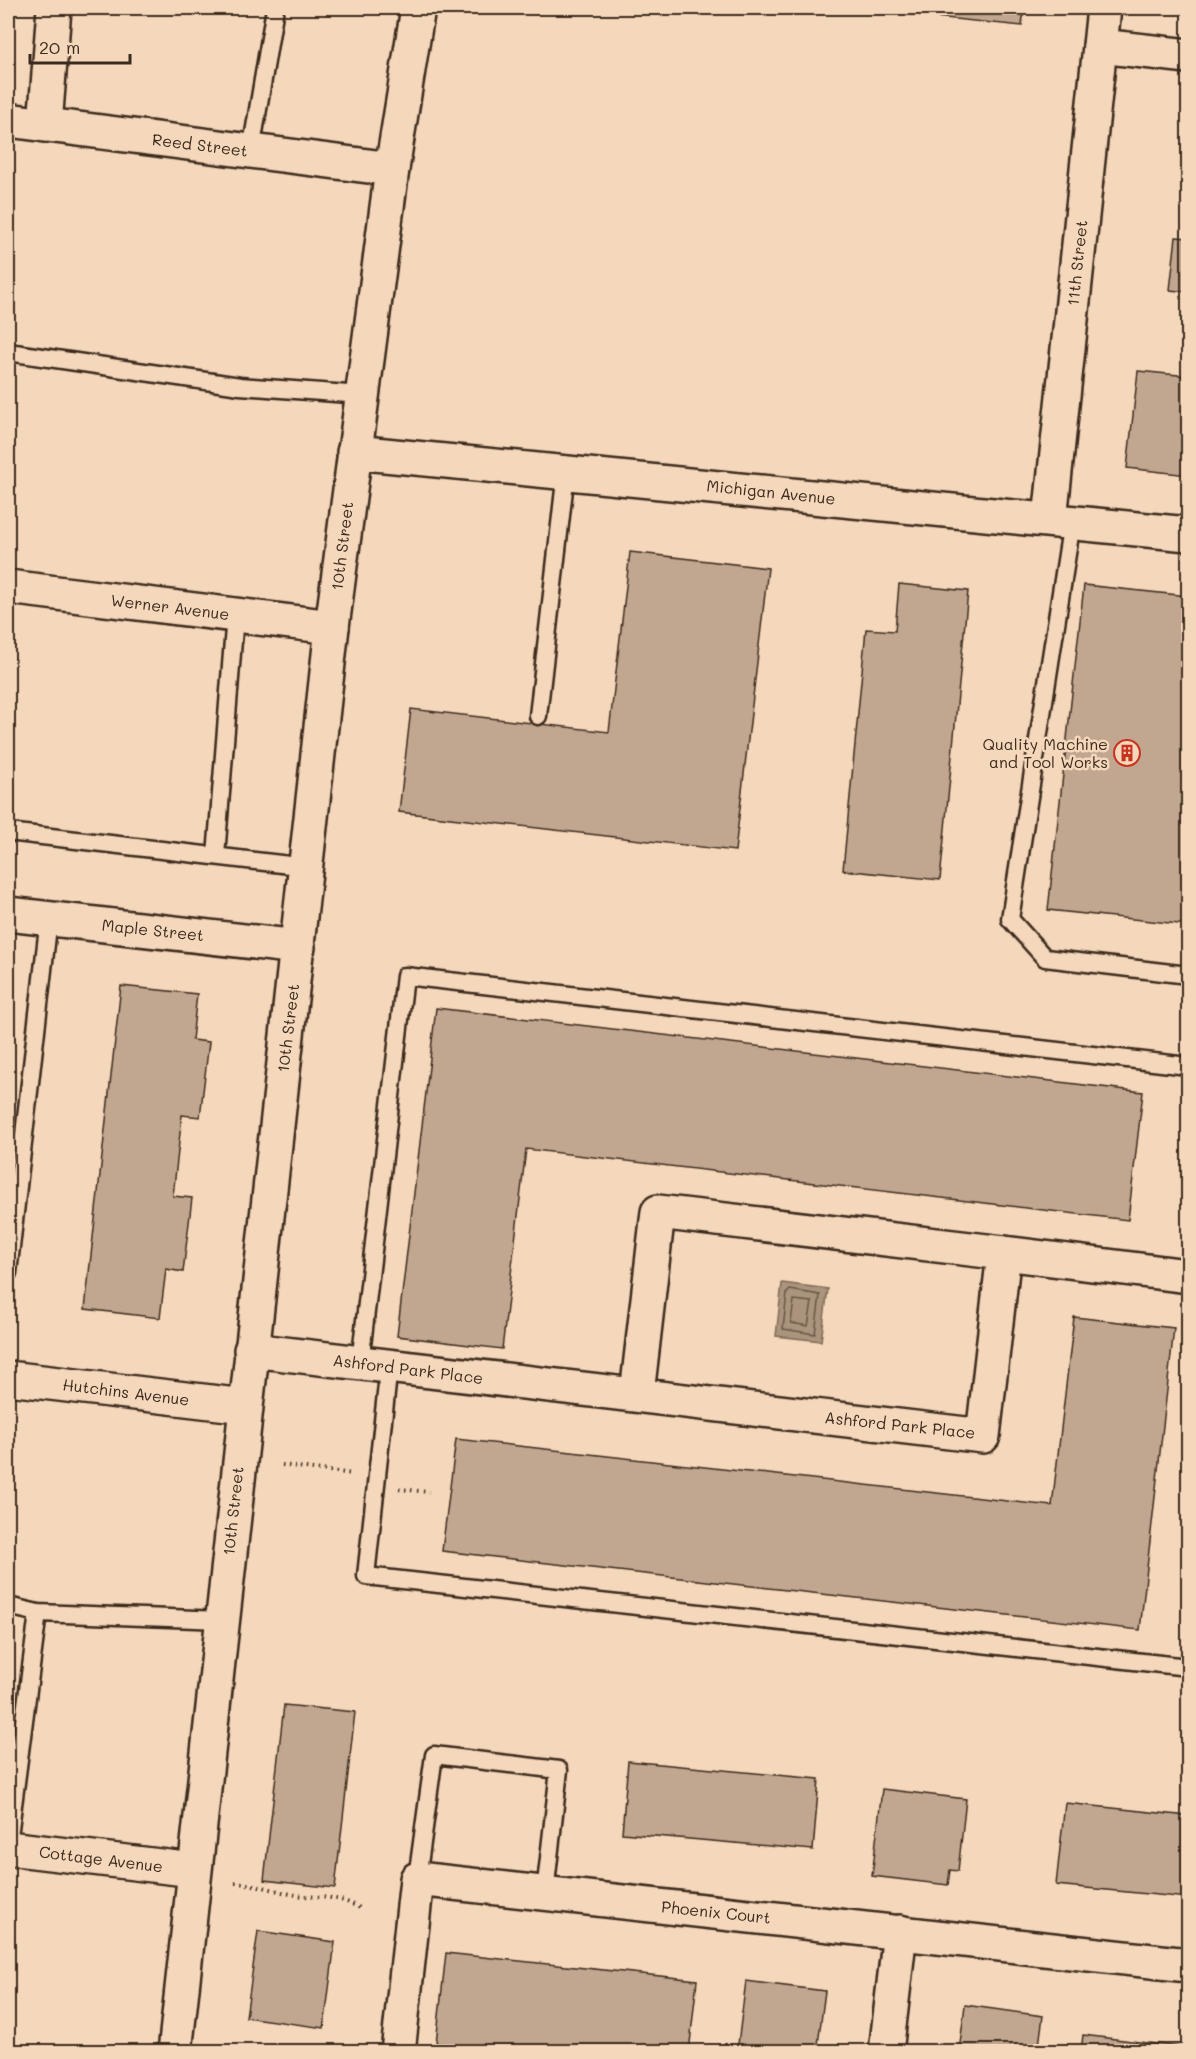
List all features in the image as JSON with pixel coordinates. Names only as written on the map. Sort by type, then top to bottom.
[{"type":"street","points":[[45,125],[54,8]]},
{"type":"street","name":"10th Street","points":[[175,2052],[332,627],[392,169],[418,8]]},
{"type":"street","name":"11th Street","points":[[1061,520],[1104,8]]},
{"type":"street","points":[[1100,46],[1188,56]]},
{"type":"street","name":"Reed Street","points":[[8,120],[392,169]]},
{"type":"street","name":"Michigan Avenue","points":[[354,452],[1188,534]]},
{"type":"street","name":"Werner Avenue","points":[[8,587],[332,627]]},
{"type":"street","name":"Maple Street","points":[[8,914],[298,947]]},
{"type":"street","points":[[637,1394],[658,1212],[1188,1276]]},
{"type":"street","name":"Ashford Park Place","points":[[251,1350],[982,1436],[1004,1253]]},
{"type":"street","name":"Hutchins Avenue","points":[[8,1378],[245,1406]]},
{"type":"street","name":"Cottage Avenue","points":[[8,1846],[194,1870]]},
{"type":"street","points":[[398,2052],[417,1879]]},
{"type":"street","name":"Phoenix Court","points":[[417,1879],[1188,1965]]},
{"type":"street","points":[[886,2052],[900,1932]]},
{"type":"lane","points":[[251,151],[275,8]]},
{"type":"lane","points":[[8,352],[240,386],[362,395]]},
{"type":"lane","points":[[538,716],[566,472]]},
{"type":"lane","points":[[1061,520],[1010,919],[1045,958],[1188,975]]},
{"type":"lane","points":[[216,856],[235,615]]},
{"type":"lane","points":[[8,832],[307,867]]},
{"type":"lane","points":[[8,1273],[49,918]]},
{"type":"lane","points":[[1188,1066],[405,976],[375,1365],[366,1576],[1188,1667]]},
{"type":"lane","points":[[8,1606],[38,1613],[222,1620]]},
{"type":"lane","points":[[8,1846],[38,1613]]},
{"type":"lane","points":[[417,1879],[434,1755],[560,1770],[545,1893]]},
{"type":"path","points":[[235,1883],[263,1885],[287,1893],[341,1898],[360,1908]]},
{"type":"water","points":[[782,1283],[828,1289],[821,1341],[776,1336]]},
{"type":"building","points":[[847,8],[1024,8],[1022,26]]},
{"type":"building","points":[[1176,237],[1188,238],[1188,292],[1170,290]]},
{"type":"building","points":[[1138,371],[1188,376],[1188,475],[1127,468]]},
{"type":"building","points":[[630,552],[768,568],[735,851],[399,812],[411,709],[609,732]]},
{"type":"building","points":[[899,584],[968,591],[940,880],[843,870],[866,629],[895,631]]},
{"type":"building","name":"Quality Machine and Tool Works","points":[[1084,585],[1188,596],[1188,925],[1048,910]]},
{"type":"building","points":[[121,986],[197,994],[192,1040],[209,1042],[200,1117],[182,1115],[173,1196],[192,1198],[183,1272],[166,1269],[160,1318],[85,1309]]},
{"type":"building","points":[[436,1008],[1143,1092],[1128,1220],[526,1149],[502,1349],[397,1336]]},
{"type":"building","points":[[1074,1317],[1174,1328],[1140,1630],[442,1551],[456,1439],[1052,1506]]},
{"type":"building","points":[[284,1705],[355,1712],[335,1888],[264,1880]]},
{"type":"building","points":[[628,1761],[819,1779],[813,1850],[622,1833]]},
{"type":"building","points":[[882,1789],[966,1799],[958,1871],[950,1870],[948,1885],[872,1876]]},
{"type":"building","points":[[1065,1803],[1188,1816],[1188,1898],[1056,1885]]},
{"type":"building","points":[[258,1931],[335,1942],[324,2028],[246,2017]]},
{"type":"building","points":[[446,1953],[697,1980],[689,2052],[515,2052],[436,2043]]},
{"type":"building","points":[[746,1981],[825,1991],[817,2052],[737,2052]]},
{"type":"building","points":[[965,2005],[1043,2016],[1038,2052],[959,2052]]},
{"type":"building","points":[[1083,2035],[1188,2048],[1188,2052],[1081,2052]]},
{"type":"place","name":"Quality Machine and Tool Works","points":[[1127,753]]}]
